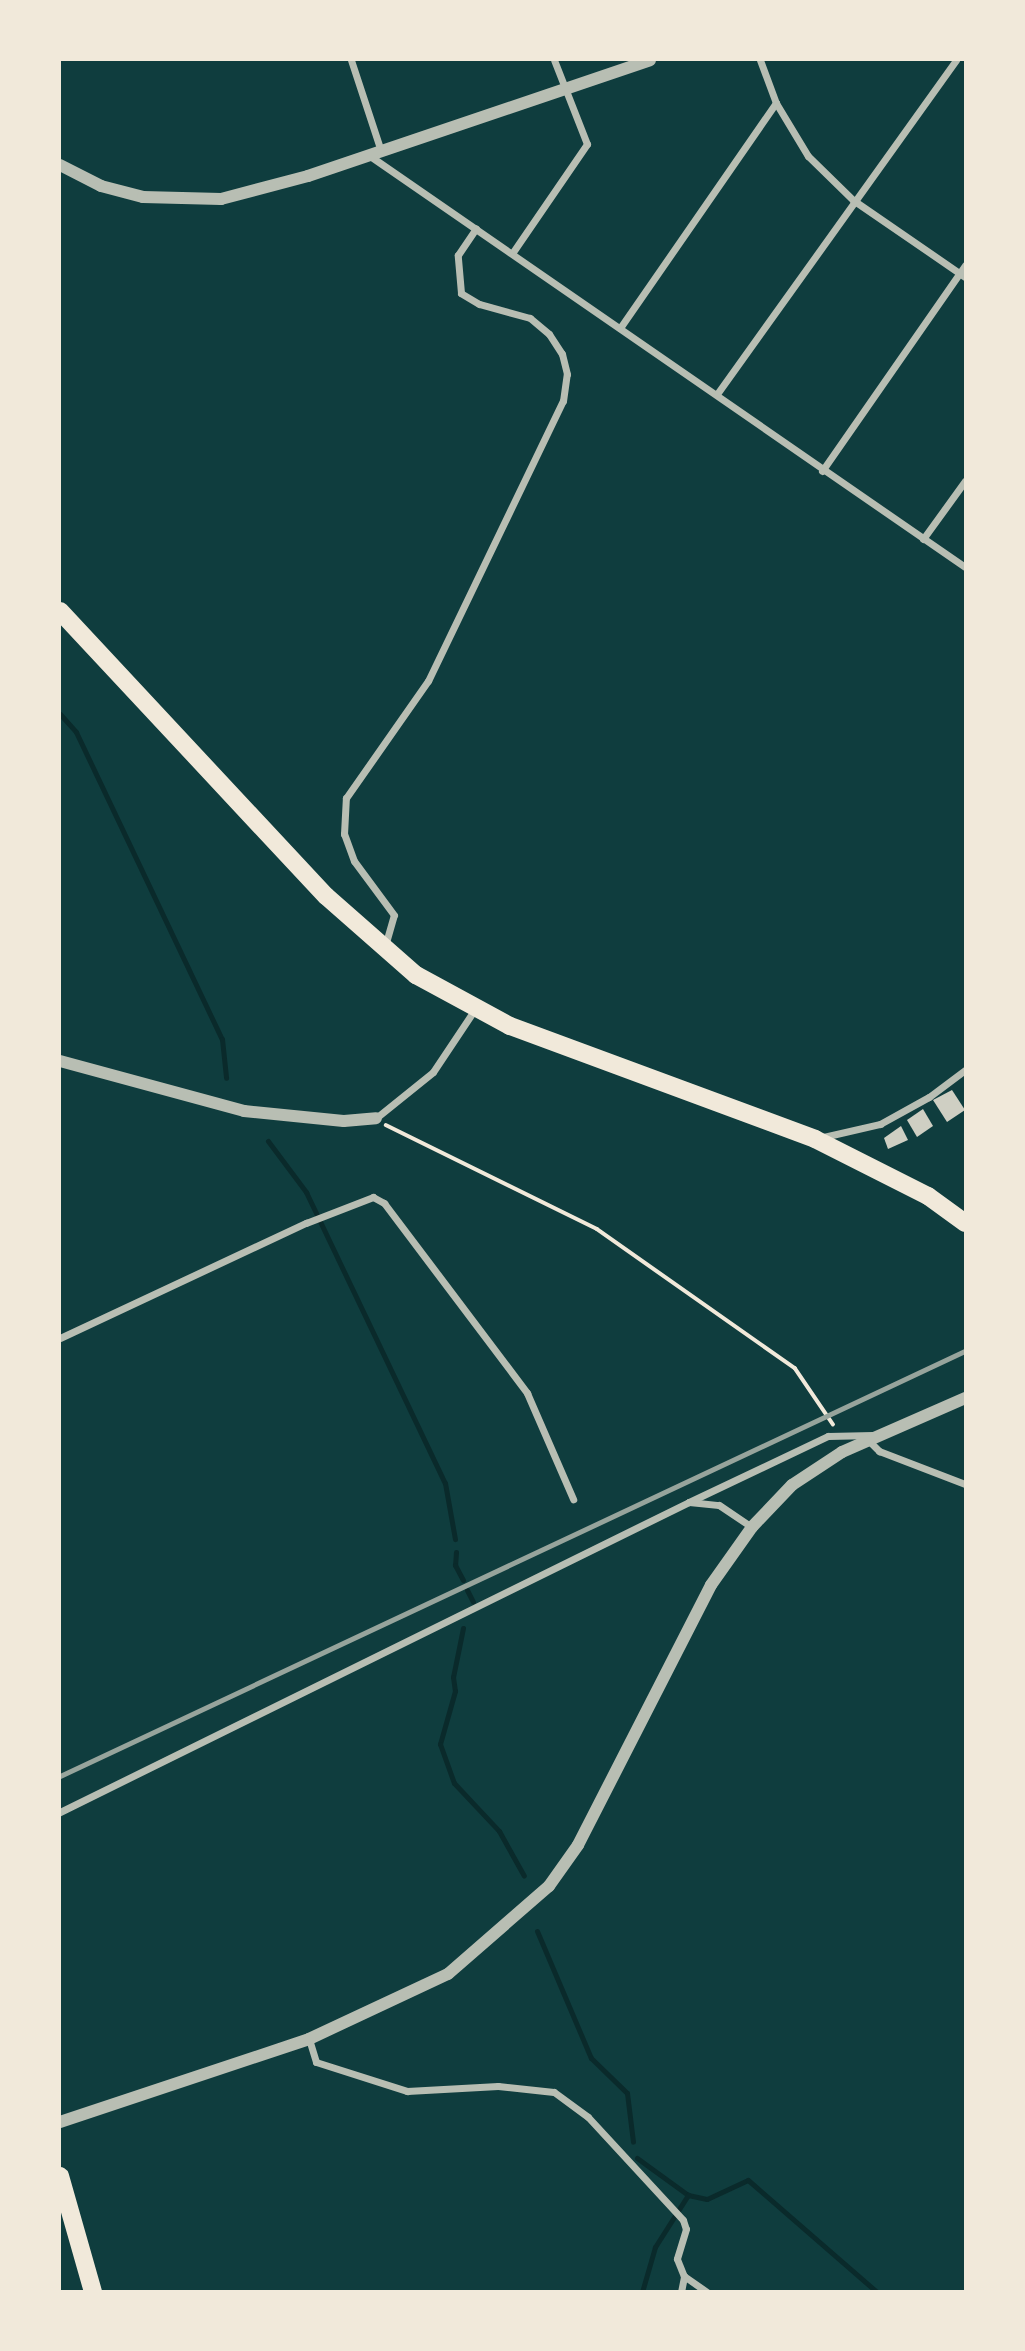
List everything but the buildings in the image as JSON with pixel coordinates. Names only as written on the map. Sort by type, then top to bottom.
[{"type":"main road","points":[[60,611],[326,896],[383,950],[416,975],[475,1009],[815,1139],[928,1196],[965,1223]]},
{"type":"main road","points":[[60,2176],[93,2291]]},
{"type":"street","points":[[351,60],[375,153],[476,228],[717,394],[822,471],[965,567]]},
{"type":"street","points":[[513,251],[587,144],[554,60]]},
{"type":"street","points":[[60,165],[101,186],[143,197],[221,199],[565,92],[650,60]]},
{"type":"street","points":[[760,60],[776,103],[808,156],[853,200],[963,275]]},
{"type":"street","points":[[717,394],[853,200],[956,60]]},
{"type":"street","points":[[620,328],[776,103]]},
{"type":"street","points":[[383,950],[394,915],[354,861],[344,834],[346,798],[428,681],[563,401],[567,374],[562,354],[549,334],[530,318],[479,304],[461,293],[458,255],[476,228]]},
{"type":"street","points":[[822,471],[963,275],[965,265]]},
{"type":"street","points":[[923,539],[965,481]]},
{"type":"street","points":[[60,1061],[244,1111],[344,1121],[376,1118],[433,1072],[475,1009]]},
{"type":"street","points":[[815,1139],[880,1124],[929,1097],[965,1070]]},
{"type":"street","points":[[60,1338],[306,1223],[373,1197],[384,1203],[527,1393],[573,1499]]},
{"type":"street","points":[[60,2122],[309,2039],[448,1974],[549,1886],[606,1795],[711,1585],[752,1527],[792,1485],[842,1452],[965,1398]]},
{"type":"street","points":[[60,1812],[828,1436],[882,1434]]},
{"type":"street","points":[[869,1440],[879,1451],[965,1484]]},
{"type":"street","points":[[689,1502],[719,1505],[752,1527]]},
{"type":"street","points":[[309,2039],[316,2062],[407,2091],[498,2086],[554,2092],[588,2117],[683,2220],[686,2229],[677,2259],[684,2276],[706,2291]]},
{"type":"street","points":[[681,2291],[684,2276]]},
{"type":"path","points":[[376,1118],[597,1230],[795,1368],[839,1435]]},
{"type":"waterway","points":[[60,714],[76,732],[222,1039],[226,1078]]},
{"type":"waterway","points":[[268,1141],[306,1192],[445,1483],[455,1539]]},
{"type":"waterway","points":[[456,1552],[455,1565],[463,1580]]},
{"type":"waterway","points":[[467,1590],[473,1602]]},
{"type":"waterway","points":[[463,1628],[453,1677],[455,1691],[440,1744],[454,1783],[499,1831],[524,1876]]},
{"type":"waterway","points":[[537,1931],[591,2058],[627,2093],[633,2142]]},
{"type":"waterway","points":[[637,2158],[688,2195],[707,2199],[748,2180],[877,2292]]},
{"type":"waterway","points":[[642,2292],[655,2247],[688,2195]]},
{"type":"railway","points":[[60,1776],[965,1351]]}]
